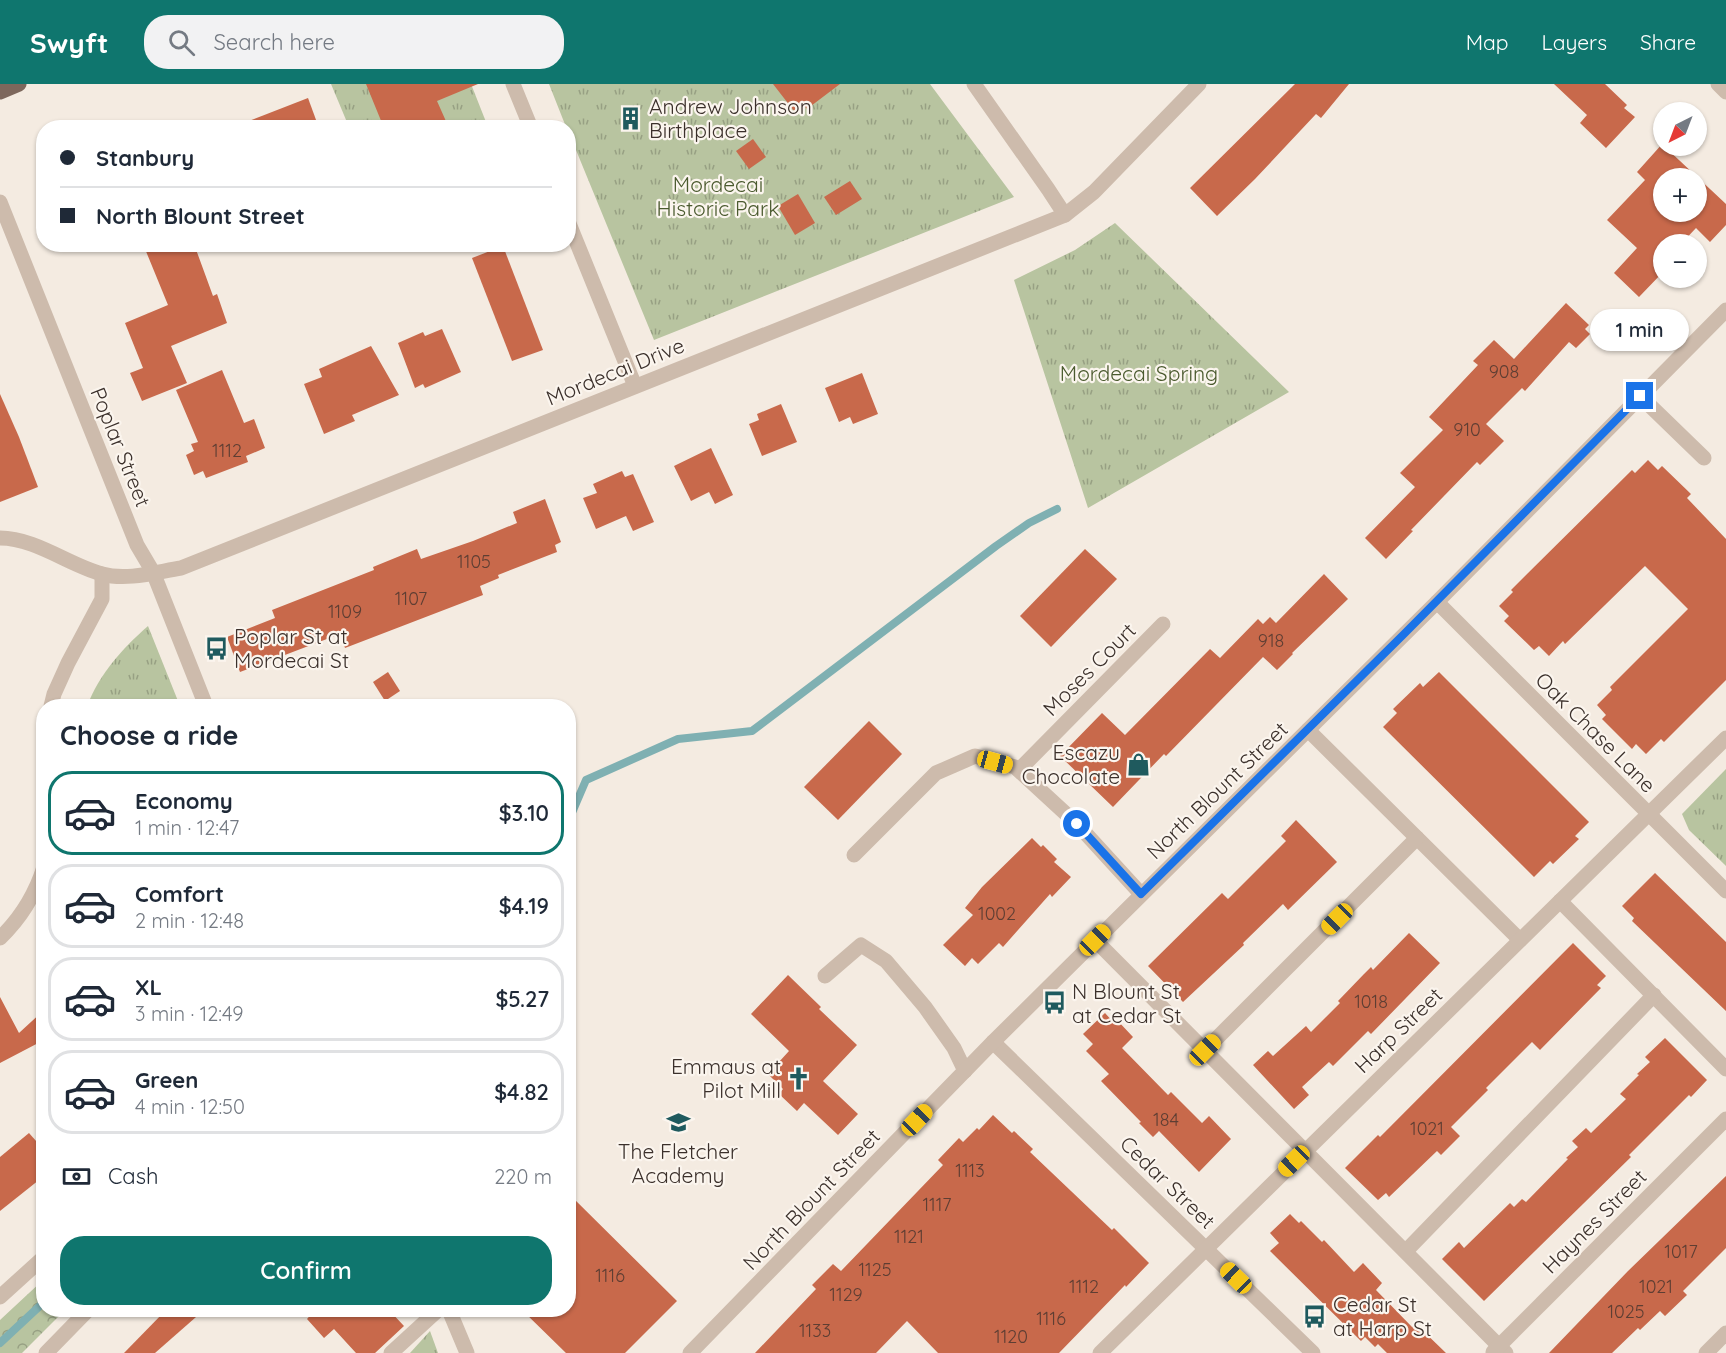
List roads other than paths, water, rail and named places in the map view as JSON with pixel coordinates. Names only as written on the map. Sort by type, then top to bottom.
[{"type":"main road","points":[[0,92],[19,84]]},
{"type":"street","points":[[513,84],[528,120]]},
{"type":"street","points":[[974,84],[1065,215]]},
{"type":"street","name":"Mordecai Drive","points":[[0,538],[36,547],[102,574],[125,577],[181,568],[1065,215],[1094,192],[1199,84]]},
{"type":"street","points":[[1718,84],[1726,92]]},
{"type":"street","name":"Poplar Street","points":[[0,202],[137,545],[153,572],[203,699]]},
{"type":"street","points":[[576,241],[635,386]]},
{"type":"street","name":"North Blount Street","points":[[690,1353],[993,1042],[1437,602],[1726,310]]},
{"type":"street","points":[[1640,396],[1704,458]]},
{"type":"street","points":[[53,699],[68,663],[102,599],[102,574]]},
{"type":"street","name":"Oak Chase Lane","points":[[1437,602],[1726,891]]},
{"type":"street","name":"Moses Court","points":[[1019,770],[1163,624]]},
{"type":"street","points":[[1308,730],[1520,940]]},
{"type":"street","name":"Harp Street","points":[[1100,1353],[1726,738]]},
{"type":"street","points":[[854,855],[936,773],[975,756],[1019,770],[1077,824],[1141,894]]},
{"type":"street","points":[[1205,1050],[1417,838]]},
{"type":"street","points":[[0,938],[17,920],[36,890]]},
{"type":"street","points":[[1560,902],[1726,1069]]},
{"type":"street","points":[[1095,940],[1406,1251],[1499,1351]]},
{"type":"street","points":[[825,976],[861,945],[886,961],[925,1007],[954,1048],[965,1071]]},
{"type":"street","points":[[1406,1251],[1654,995]]},
{"type":"street","name":"Cedar Street","points":[[993,1042],[1313,1353]]},
{"type":"street","name":"Haynes Street","points":[[1499,1351],[1726,1119]]},
{"type":"street","points":[[0,1297],[36,1264]]},
{"type":"street","points":[[46,1353],[81,1317]]},
{"type":"street","points":[[391,1353],[430,1317]]},
{"type":"street","points":[[451,1317],[467,1353]]},
{"type":"street","points":[[1706,1353],[1726,1333]]},
{"type":"waterway","points":[[576,803],[586,780],[678,739],[752,731],[996,546],[1029,523],[1057,509]]},
{"type":"waterway","points":[[0,1343],[36,1309]]},
{"type":"place","name":"Andrew Johnson Birthplace","points":[[631,118]]},
{"type":"place","name":"Poplar St at Mordecai St","points":[[216,648]]},
{"type":"place","name":"Escazu Chocolate","points":[[1138,764]]},
{"type":"place","name":"N Blount St at Cedar St","points":[[1054,1003]]},
{"type":"place","name":"Emmaus at Pilot Mill","points":[[799,1078]]},
{"type":"place","name":"The Fletcher Academy","points":[[678,1123]]},
{"type":"place","name":"Cedar St at Harp St","points":[[1315,1316]]},
{"type":"park label","name":"Mordecai Historic Park","points":[[718,196]]},
{"type":"park label","name":"Mordecai Spring","points":[[1139,373]]}]
